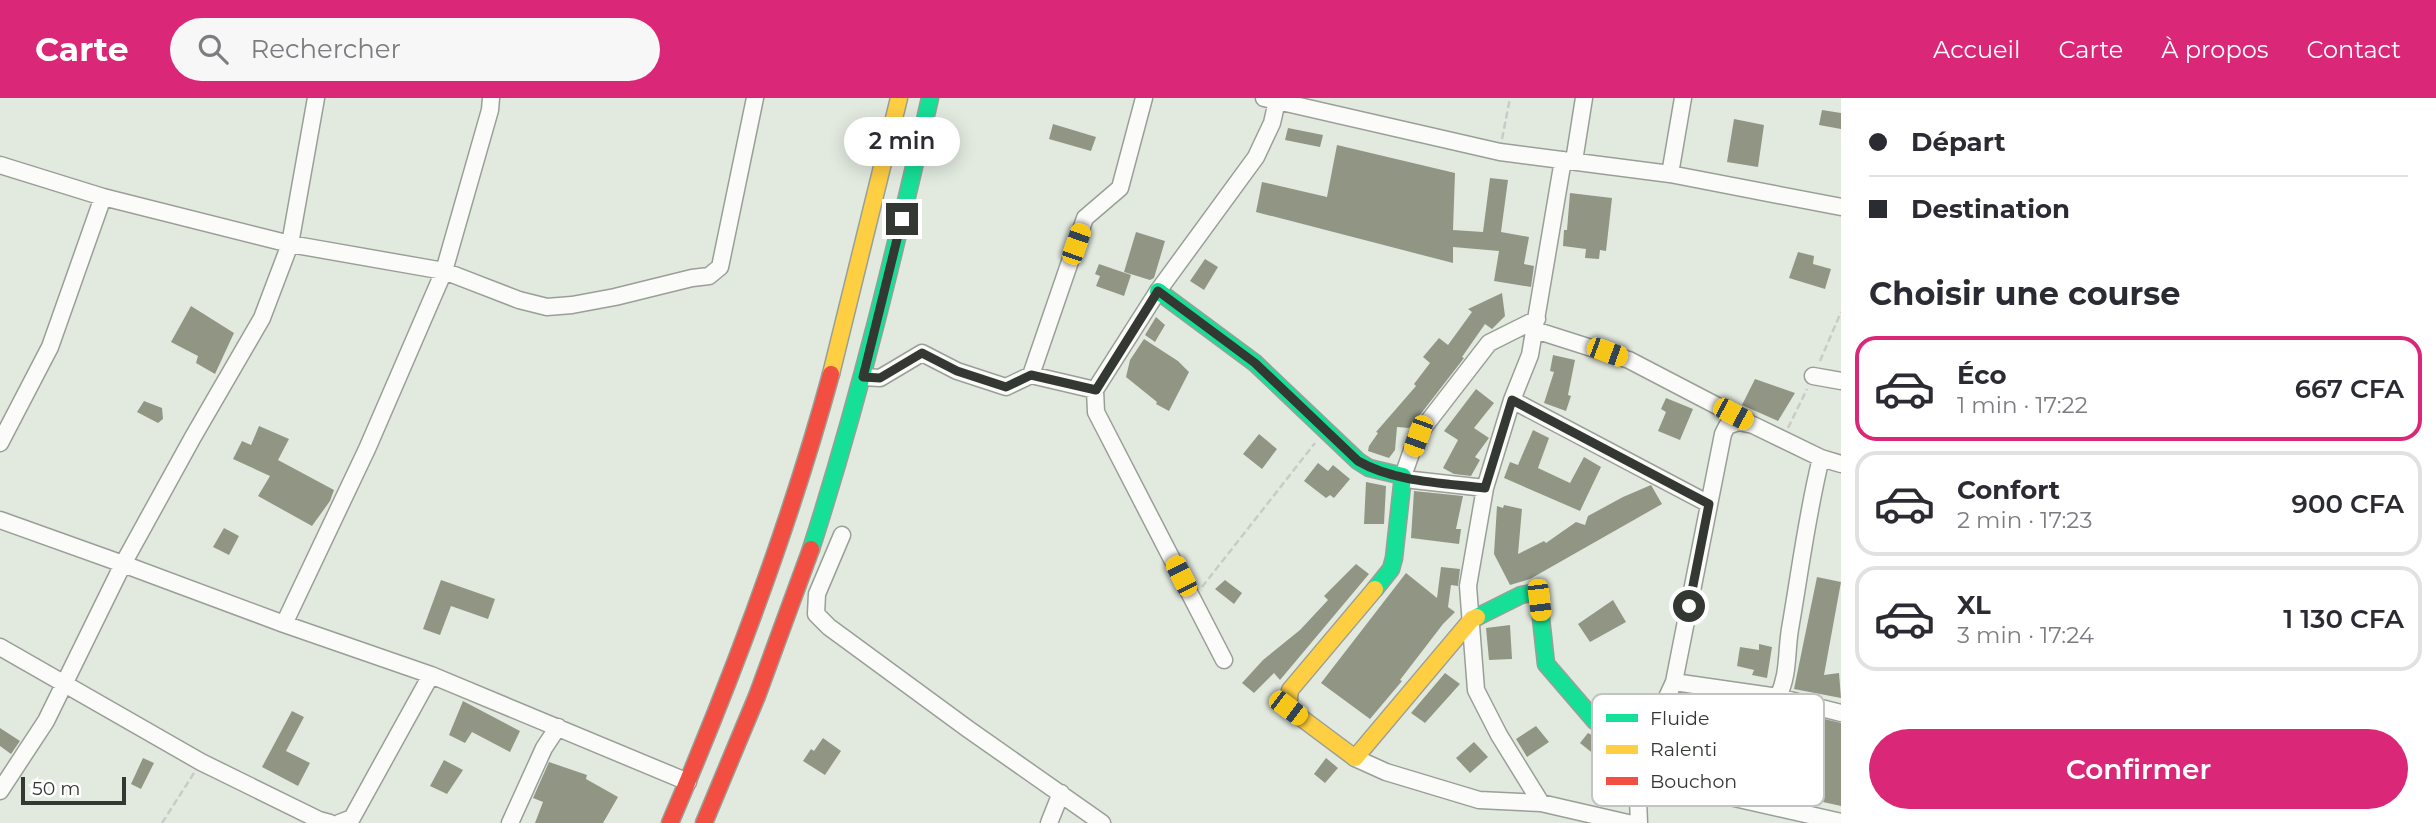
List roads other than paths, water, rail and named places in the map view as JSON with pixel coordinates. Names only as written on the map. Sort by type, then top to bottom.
[{"type":"main road","points":[[670,823],[767,578],[801,477],[865,248],[899,98]]},
{"type":"main road","points":[[704,823],[801,581],[844,447],[930,98]]},
{"type":"main road","points":[[1158,291],[1255,363],[1358,461],[1369,468],[1404,476],[1399,490],[1397,553],[1391,569],[1290,690],[1288,708],[1355,758],[1472,619],[1521,595],[1532,593],[1539,600],[1546,664],[1592,718]]},
{"type":"street","points":[[0,791],[47,721],[123,564],[192,437],[262,318],[289,244],[316,98]]},
{"type":"street","points":[[284,624],[367,449],[444,271],[490,110],[491,98]]},
{"type":"street","points":[[0,165],[103,197],[289,244],[444,271],[519,300],[547,307],[593,301],[709,276],[720,267],[755,98]]},
{"type":"street","points":[[1031,375],[1085,218],[1120,188],[1144,98]]},
{"type":"street","points":[[1334,115],[1337,98]]},
{"type":"street","points":[[1541,803],[1499,735],[1476,690],[1468,586],[1485,488],[1512,400],[1530,355],[1549,234],[1584,98]]},
{"type":"street","points":[[1670,174],[1683,98]]},
{"type":"street","points":[[1224,660],[1096,412],[1096,390],[1158,291],[1256,157],[1272,123],[1270,99],[1500,152],[1670,174],[1841,207]]},
{"type":"street","points":[[0,443],[50,347],[103,197]]},
{"type":"street","points":[[1485,488],[1413,480],[1404,476],[1418,436],[1489,343],[1536,325],[1629,360],[1753,425],[1821,458],[1841,464]]},
{"type":"street","points":[[863,377],[880,378],[922,353],[957,371],[1006,387],[1031,375],[1096,390]]},
{"type":"street","points":[[1813,376],[1841,381]]},
{"type":"street","points":[[1512,400],[1709,504]]},
{"type":"street","points":[[1668,694],[1674,682],[1723,434],[1732,423],[1753,425]]},
{"type":"street","points":[[1779,694],[1786,680],[1791,625],[1821,458]]},
{"type":"street","points":[[0,520],[431,675],[688,782]]},
{"type":"street","points":[[842,535],[817,594],[816,614],[968,729],[1102,823]]},
{"type":"street","points":[[0,647],[201,762],[330,823]]},
{"type":"street","points":[[339,823],[352,818],[431,675]]},
{"type":"street","points":[[1674,682],[1756,694]]},
{"type":"street","points":[[1824,709],[1841,713]]},
{"type":"street","points":[[510,823],[544,748],[558,727]]},
{"type":"street","points":[[1355,758],[1386,772],[1479,800],[1541,803],[1628,823]]},
{"type":"street","points":[[1049,823],[1060,793]]},
{"type":"street","points":[[1770,806],[1841,822]]}]
